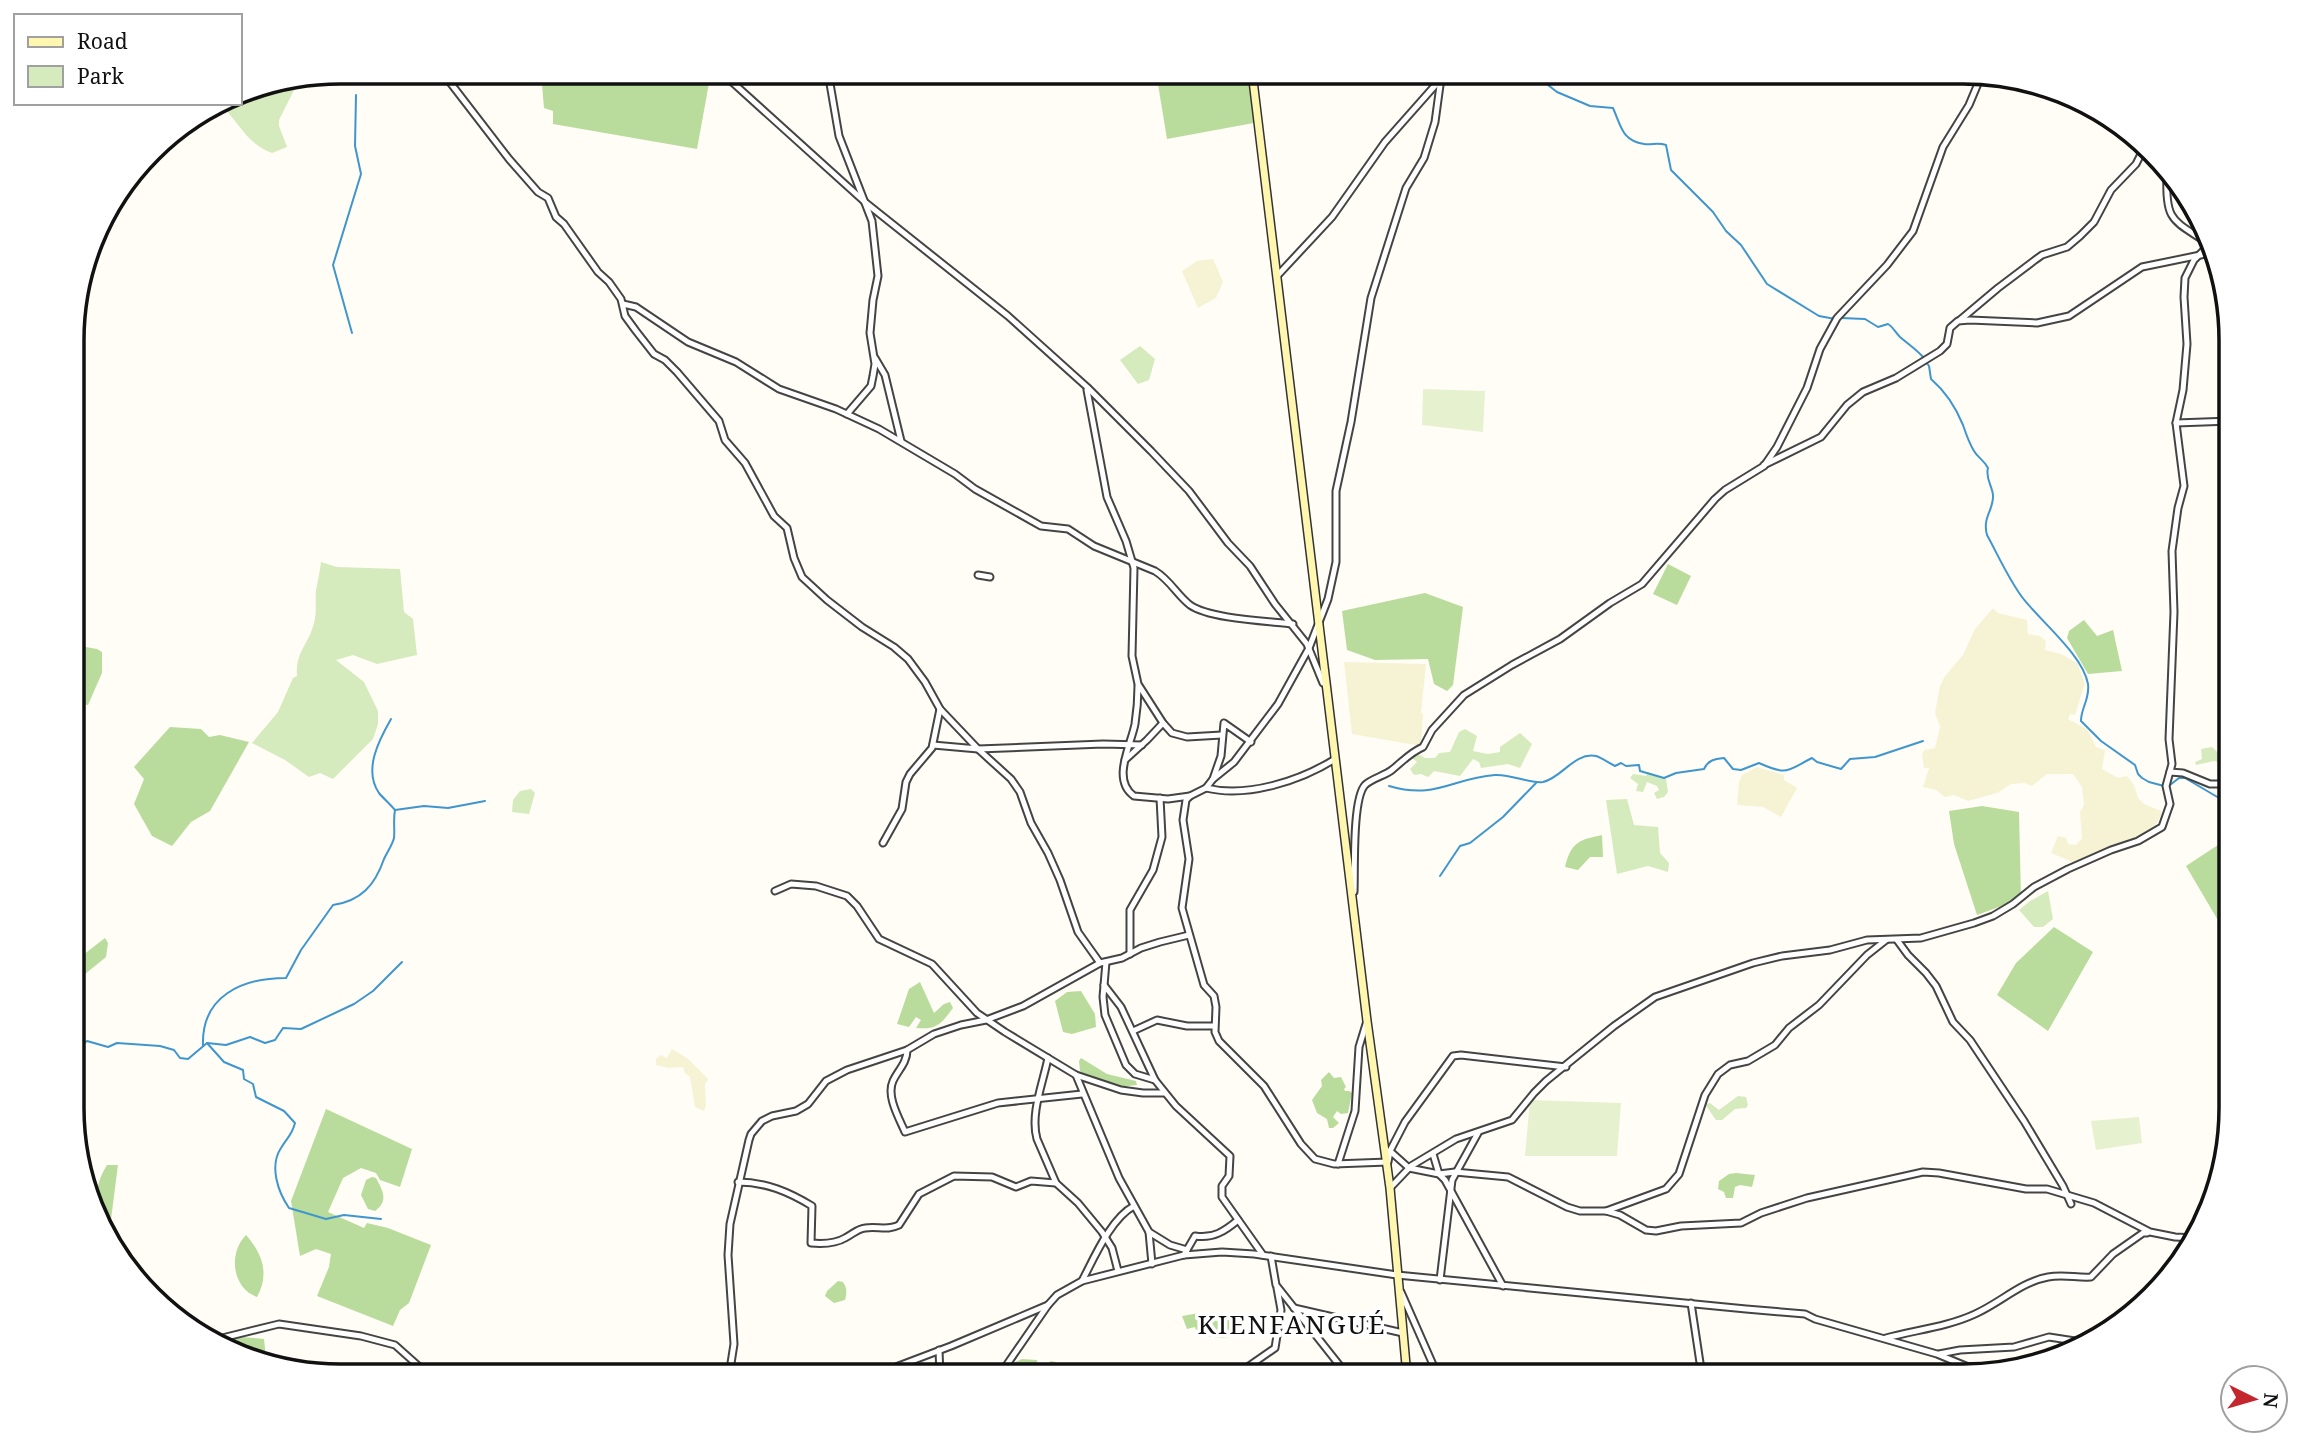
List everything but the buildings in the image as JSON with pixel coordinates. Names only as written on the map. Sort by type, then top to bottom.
[{"type":"main road","points":[[1254,84],[1367,1021],[1388,1162],[1407,1364]]},
{"type":"street","points":[[451,84],[509,159],[538,192],[548,198],[556,217],[564,224],[598,272],[609,282],[623,304],[625,316],[654,354],[677,372],[719,421],[726,440],[744,463],[774,516],[788,528],[794,558],[802,577],[848,617],[908,659],[940,709],[978,749],[1007,774],[1020,792],[1031,823],[1048,853],[1068,899],[1078,932],[1103,962],[1105,1015],[1126,1065],[1135,1074],[1155,1080]]},
{"type":"street","points":[[734,84],[866,203],[999,308],[1087,387],[1189,491],[1228,543],[1250,566],[1309,648],[1328,696]]},
{"type":"street","points":[[830,84],[839,136],[872,221],[878,276],[870,333],[874,364],[871,386],[847,414]]},
{"type":"street","points":[[1278,275],[1332,217],[1385,142],[1434,84]]},
{"type":"street","points":[[1087,387],[1107,497],[1126,541],[1135,580],[1132,656],[1138,684],[1137,714],[1125,757],[1125,781],[1134,796],[1190,796],[1206,788],[1227,769],[1279,704],[1309,648],[1328,600],[1336,562],[1336,491],[1371,298],[1406,188],[1417,174],[1424,158],[1435,122],[1441,84]]},
{"type":"street","points":[[1764,466],[1777,447],[1807,388],[1820,349],[1837,317],[1888,265],[1913,231],[1943,147],[1969,105],[1978,85]]},
{"type":"street","points":[[1354,902],[1355,834],[1360,795],[1366,784],[1389,772],[1423,747],[1433,730],[1464,695],[1560,639],[1642,584],[1725,490],[1764,466],[1821,437],[1847,405],[1863,392],[1896,378],[1940,351],[1947,344],[1950,328],[1998,288],[2042,255],[2067,247],[2080,236],[2094,222],[2111,190],[2136,164],[2140,156]]},
{"type":"street","points":[[2167,186],[2171,216],[2179,226],[2198,238]]},
{"type":"street","points":[[1391,1188],[1409,1168],[1456,1139],[1512,1120],[1534,1093],[1614,1026],[1655,997],[1753,963],[1782,956],[1830,950],[1867,940],[1921,937],[1993,916],[2034,887],[2067,869],[2138,841],[2162,827],[2170,804],[2166,787],[2170,772],[2169,699],[2174,612],[2172,551],[2184,486],[2175,423],[2183,390],[2187,344],[2185,278],[2189,268],[2203,251]]},
{"type":"street","points":[[1958,321],[2024,323],[2055,320],[2069,316],[2142,267],[2201,254]]},
{"type":"street","points":[[623,304],[636,307],[688,342],[736,362],[779,389],[847,414],[901,441],[975,489],[1041,526],[1068,529],[1094,546],[1164,576],[1194,607],[1213,614],[1293,625]]},
{"type":"street","points":[[873,355],[885,375],[901,441]]},
{"type":"street","points":[[2175,423],[2219,421]]},
{"type":"street","points":[[978,575],[990,576]]},
{"type":"street","points":[[1138,684],[1172,733],[1181,736],[1222,735]]},
{"type":"street","points":[[883,843],[902,809],[907,779],[933,745],[940,709]]},
{"type":"street","points":[[1125,757],[1142,745],[1163,723]]},
{"type":"street","points":[[1213,779],[1221,756],[1224,723],[1251,742]]},
{"type":"street","points":[[1116,744],[1125,757]]},
{"type":"street","points":[[933,745],[978,749],[1142,745]]},
{"type":"street","points":[[1206,788],[1232,791],[1276,784],[1335,759]]},
{"type":"street","points":[[2170,772],[2189,775],[2210,784],[2219,784]]},
{"type":"street","points":[[1190,796],[1184,808],[1183,820],[1189,859],[1182,908],[1204,985],[1213,996],[1216,1007],[1214,1026],[1219,1041],[1264,1086],[1311,1156],[1326,1163],[1338,1164],[1388,1162],[1390,1150],[1405,1122],[1453,1056],[1566,1067]]},
{"type":"street","points":[[1130,954],[1130,910],[1153,870],[1162,837],[1160,798]]},
{"type":"street","points":[[775,891],[791,884],[817,886],[847,896],[879,939],[932,964],[986,1020],[1076,1075],[1121,1090],[1164,1093]]},
{"type":"street","points":[[731,1364],[734,1344],[729,1234],[738,1182],[751,1134],[762,1121],[796,1111],[808,1104],[826,1081],[847,1070],[907,1050],[934,1034],[986,1020],[1023,1006],[1103,962],[1189,935]]},
{"type":"street","points":[[1606,1211],[1665,1189],[1673,1182],[1679,1174],[1705,1095],[1718,1074],[1730,1065],[1748,1061],[1775,1045],[1789,1028],[1828,997],[1886,940]]},
{"type":"street","points":[[1897,940],[1936,985],[1953,1022],[1970,1040],[2024,1121],[2071,1204]]},
{"type":"street","points":[[1104,985],[1121,1007],[1155,1080],[1164,1093],[1230,1156],[1229,1176],[1222,1186],[1222,1197],[1263,1255]]},
{"type":"street","points":[[1133,1031],[1161,1020],[1187,1026],[1214,1026]]},
{"type":"street","points":[[1338,1164],[1354,1111],[1359,1047],[1367,1021]]},
{"type":"street","points":[[907,1050],[906,1060],[891,1087],[895,1108],[905,1132],[998,1103],[1082,1094]]},
{"type":"street","points":[[1048,1058],[1035,1132],[1056,1183],[1078,1203],[1105,1238],[1112,1248],[1118,1271]]},
{"type":"street","points":[[1076,1075],[1119,1178],[1149,1232],[1152,1264]]},
{"type":"street","points":[[1440,1279],[1455,1172],[1478,1132]]},
{"type":"street","points":[[1385,1142],[1409,1168],[1439,1174],[1455,1172],[1508,1177],[1567,1207],[1620,1215],[1646,1230],[1741,1223],[1761,1213],[1807,1198],[1923,1172],[2026,1189],[2047,1189],[2094,1203],[2150,1232],[2184,1237]]},
{"type":"street","points":[[1433,1154],[1439,1174],[1451,1189],[1503,1286]]},
{"type":"street","points":[[738,1182],[763,1183],[812,1206],[811,1243],[821,1244],[843,1240],[856,1230],[864,1228],[884,1229],[899,1225],[919,1194],[954,1176],[992,1177],[1016,1187],[1031,1181],[1056,1183]]},
{"type":"street","points":[[1082,1281],[1105,1238],[1124,1212],[1134,1206]]},
{"type":"street","points":[[1186,1253],[1195,1237],[1219,1234],[1238,1220]]},
{"type":"street","points":[[1149,1232],[1186,1253]]},
{"type":"street","points":[[1884,1339],[1976,1314],[2021,1287],[2046,1277],[2091,1277],[2113,1254],[2143,1233],[2150,1232]]},
{"type":"street","points":[[1007,1364],[1057,1295],[1082,1281],[1186,1253],[1222,1252],[1503,1286],[1796,1312],[1937,1354],[1961,1364]]},
{"type":"street","points":[[1252,1364],[1275,1348],[1281,1310],[1271,1256]]},
{"type":"street","points":[[1276,1285],[1338,1364]]},
{"type":"street","points":[[1399,1287],[1433,1364]]},
{"type":"street","points":[[1691,1303],[1700,1364]]},
{"type":"street","points":[[903,1364],[1048,1305]]},
{"type":"street","points":[[1294,1308],[1403,1333]]},
{"type":"street","points":[[224,1337],[279,1324],[347,1334],[396,1345],[417,1364]]},
{"type":"street","points":[[1937,1354],[2014,1347],[2049,1337],[2071,1340]]},
{"type":"street","points":[[939,1350],[940,1364]]},
{"type":"shaded area","points":[[1213,259],[1223,282],[1216,298],[1198,308],[1182,271],[1197,261]]},
{"type":"shaded area","points":[[1993,608],[1998,613],[2027,620],[2028,634],[2040,636],[2046,641],[2045,650],[2061,654],[2077,663],[2085,683],[2075,715],[2070,714],[2068,719],[2087,729],[2096,747],[2105,750],[2102,769],[2118,778],[2127,776],[2134,785],[2138,798],[2144,804],[2161,811],[2155,825],[2141,835],[2091,855],[2091,858],[2077,864],[2051,853],[2058,836],[2066,838],[2068,844],[2076,845],[2082,838],[2082,787],[2073,774],[2047,774],[2032,786],[2024,783],[2011,784],[1997,793],[1968,801],[1954,795],[1945,797],[1936,790],[1923,787],[1929,768],[1924,768],[1922,755],[1924,750],[1935,748],[1940,727],[1935,713],[1940,686],[1963,655],[1975,629]]},
{"type":"shaded area","points":[[1344,662],[1426,664],[1421,746],[1352,734]]},
{"type":"shaded area","points":[[1757,767],[1784,775],[1784,780],[1797,788],[1781,817],[1763,807],[1737,805],[1742,775]]},
{"type":"shaded area","points":[[672,1049],[687,1058],[708,1079],[705,1085],[704,1111],[695,1107],[690,1077],[683,1067],[656,1065],[656,1059],[661,1055],[667,1058]]},
{"type":"green space","points":[[542,84],[709,84],[697,149],[553,124],[553,111],[544,108]]},
{"type":"green space","points":[[1158,84],[1254,84],[1259,122],[1167,139]]},
{"type":"green space","points":[[301,87],[294,90],[279,120],[287,147],[272,153],[250,139],[226,110],[242,103]]},
{"type":"green space","points":[[1140,346],[1155,359],[1149,380],[1138,384],[1120,360]]},
{"type":"green space","points":[[1423,389],[1485,391],[1483,432],[1422,425]]},
{"type":"green space","points":[[321,562],[337,567],[400,569],[404,612],[413,619],[417,655],[377,664],[353,655],[336,660],[364,682],[378,711],[378,724],[373,739],[333,779],[320,773],[309,777],[285,760],[252,743],[278,712],[293,678],[297,676],[300,654],[315,619]]},
{"type":"green space","points":[[1668,564],[1691,576],[1677,605],[1653,594]]},
{"type":"green space","points":[[1425,593],[1463,607],[1453,685],[1447,691],[1434,684],[1428,659],[1375,660],[1347,650],[1342,611]]},
{"type":"green space","points":[[2084,620],[2097,636],[2113,630],[2122,671],[2088,674],[2067,638],[2069,631]]},
{"type":"green space","points":[[84,647],[102,652],[102,673],[88,705],[84,704]]},
{"type":"green space","points":[[170,727],[201,729],[209,737],[220,735],[249,742],[210,811],[191,822],[172,846],[152,836],[134,804],[144,779],[134,767]]},
{"type":"green space","points":[[1465,729],[1477,736],[1473,751],[1488,754],[1500,752],[1500,747],[1520,733],[1532,744],[1520,768],[1508,764],[1481,768],[1479,762],[1473,759],[1460,776],[1434,771],[1428,777],[1414,775],[1410,769],[1417,762],[1412,758],[1414,752],[1425,758],[1435,758],[1439,753],[1450,752],[1459,732]]},
{"type":"green space","points":[[2212,747],[2219,754],[2219,762],[2196,765],[2195,762],[2202,759],[2201,749]]},
{"type":"green space","points":[[1648,772],[1666,779],[1668,792],[1664,797],[1657,799],[1654,793],[1659,790],[1657,786],[1647,782],[1643,792],[1636,791],[1638,784],[1630,778],[1633,774],[1646,776]]},
{"type":"green space","points":[[531,789],[535,793],[529,814],[512,812],[513,800],[520,791]]},
{"type":"green space","points":[[1627,799],[1634,825],[1658,827],[1660,853],[1669,863],[1668,872],[1648,866],[1617,874],[1606,800]]},
{"type":"green space","points":[[1982,806],[2019,812],[2021,899],[1977,915],[1954,844],[1949,811]]},
{"type":"green space","points":[[1602,835],[1603,857],[1590,857],[1578,870],[1565,867],[1573,847]]},
{"type":"green space","points":[[2218,845],[2219,922],[2186,866]]},
{"type":"green space","points":[[2048,891],[2053,919],[2043,927],[2034,927],[2019,910]]},
{"type":"green space","points":[[2054,927],[2093,952],[2048,1031],[1997,995],[2016,963]]},
{"type":"green space","points":[[105,938],[108,943],[106,957],[84,975],[84,954]]},
{"type":"green space","points":[[920,982],[934,1013],[950,1002],[953,1008],[942,1022],[934,1027],[916,1028],[921,1020],[916,1017],[909,1027],[897,1024],[909,989]]},
{"type":"green space","points":[[1081,991],[1095,1014],[1096,1027],[1072,1034],[1063,1032],[1055,1001],[1067,992]]},
{"type":"green space","points":[[1081,1058],[1107,1074],[1136,1081],[1137,1085],[1119,1087],[1085,1076],[1080,1071]]},
{"type":"green space","points":[[1329,1072],[1334,1078],[1341,1077],[1345,1091],[1352,1093],[1348,1113],[1341,1114],[1337,1111],[1333,1117],[1339,1123],[1333,1128],[1329,1128],[1327,1119],[1317,1113],[1312,1100],[1322,1086],[1321,1080]]},
{"type":"green space","points":[[1738,1096],[1746,1097],[1746,1108],[1735,1109],[1722,1120],[1716,1120],[1705,1104],[1710,1103],[1719,1110]]},
{"type":"green space","points":[[1530,1100],[1621,1103],[1617,1156],[1525,1156]]},
{"type":"green space","points":[[326,1109],[412,1149],[400,1187],[380,1180],[376,1173],[361,1168],[343,1178],[328,1212],[364,1228],[367,1223],[388,1228],[431,1245],[409,1303],[400,1310],[393,1326],[317,1296],[329,1267],[331,1254],[316,1249],[300,1256],[291,1201]]},
{"type":"green space","points":[[2139,1117],[2142,1143],[2096,1150],[2091,1121]]},
{"type":"green space","points":[[107,1165],[118,1165],[111,1222],[98,1189]]},
{"type":"green space","points":[[1736,1173],[1755,1175],[1752,1187],[1735,1187],[1733,1198],[1726,1198],[1724,1192],[1718,1189],[1719,1181]]},
{"type":"green space","points":[[376,1178],[383,1196],[382,1203],[375,1211],[368,1209],[361,1195],[366,1180]]},
{"type":"green space","points":[[246,1235],[260,1256],[262,1264],[263,1280],[257,1297],[242,1286],[235,1269],[237,1251]]},
{"type":"green space","points":[[838,1281],[843,1282],[846,1295],[845,1300],[834,1303],[825,1296]]},
{"type":"green space","points":[[1199,1313],[1220,1322],[1232,1314],[1233,1319],[1229,1324],[1233,1326],[1230,1337],[1198,1335],[1195,1327],[1187,1329],[1182,1316]]},
{"type":"green space","points":[[226,1337],[264,1339],[265,1352],[242,1345]]},
{"type":"green space","points":[[1022,1359],[1037,1360],[1038,1364],[1013,1364]]},
{"type":"waterway","points":[[1548,85],[1557,92],[1590,106],[1613,108],[1623,132],[1631,140],[1644,144],[1666,145],[1671,170],[1741,245],[1767,284],[1819,316],[1835,319]]},
{"type":"waterway","points":[[352,333],[333,265],[361,174],[355,146],[356,95]]},
{"type":"waterway","points":[[1841,318],[1865,319],[1878,327],[1888,324],[1923,357]]},
{"type":"waterway","points":[[1926,362],[1931,379],[1953,406],[1972,448],[1988,468],[1987,475],[1993,495],[1986,523],[1987,535],[2022,597],[2070,650],[2084,673],[2088,690],[2081,721],[2101,741],[2135,765],[2142,778],[2164,786]]},
{"type":"waterway","points":[[391,719],[378,746],[372,775],[379,793],[395,810]]},
{"type":"waterway","points":[[1389,786],[1419,791],[1495,775],[1543,782],[1550,780],[1575,761],[1588,756],[1596,756],[1615,766],[1621,763],[1626,766],[1639,765],[1640,771],[1664,778],[1676,773],[1704,769],[1712,761],[1724,758],[1733,769],[1741,770],[1759,763],[1782,771],[1812,758],[1841,769],[1850,759],[1875,757],[1923,741]]},
{"type":"waterway","points":[[2170,785],[2179,778],[2185,778],[2219,798]]},
{"type":"waterway","points":[[1440,876],[1460,846],[1470,843],[1503,817],[1536,783]]},
{"type":"waterway","points":[[203,1046],[204,1029],[209,1014],[227,993],[254,982],[286,978],[301,950],[333,905],[352,900],[371,884],[393,841],[395,810],[424,806],[448,808],[485,801]]},
{"type":"waterway","points":[[84,1043],[87,1041],[108,1047],[117,1043],[160,1046],[174,1050],[180,1058],[188,1059],[207,1043],[226,1045],[250,1037],[265,1043],[275,1040],[283,1028],[301,1029],[354,1004],[373,991],[402,962]]},
{"type":"waterway","points":[[207,1043],[224,1062],[243,1070],[244,1079],[253,1084],[256,1097],[284,1111],[295,1123],[277,1155],[275,1171],[278,1187],[289,1208],[326,1219],[344,1215],[381,1219]]},
{"type":"district","name":"KIENFANGUÉ","points":[[1292,1325]]}]
